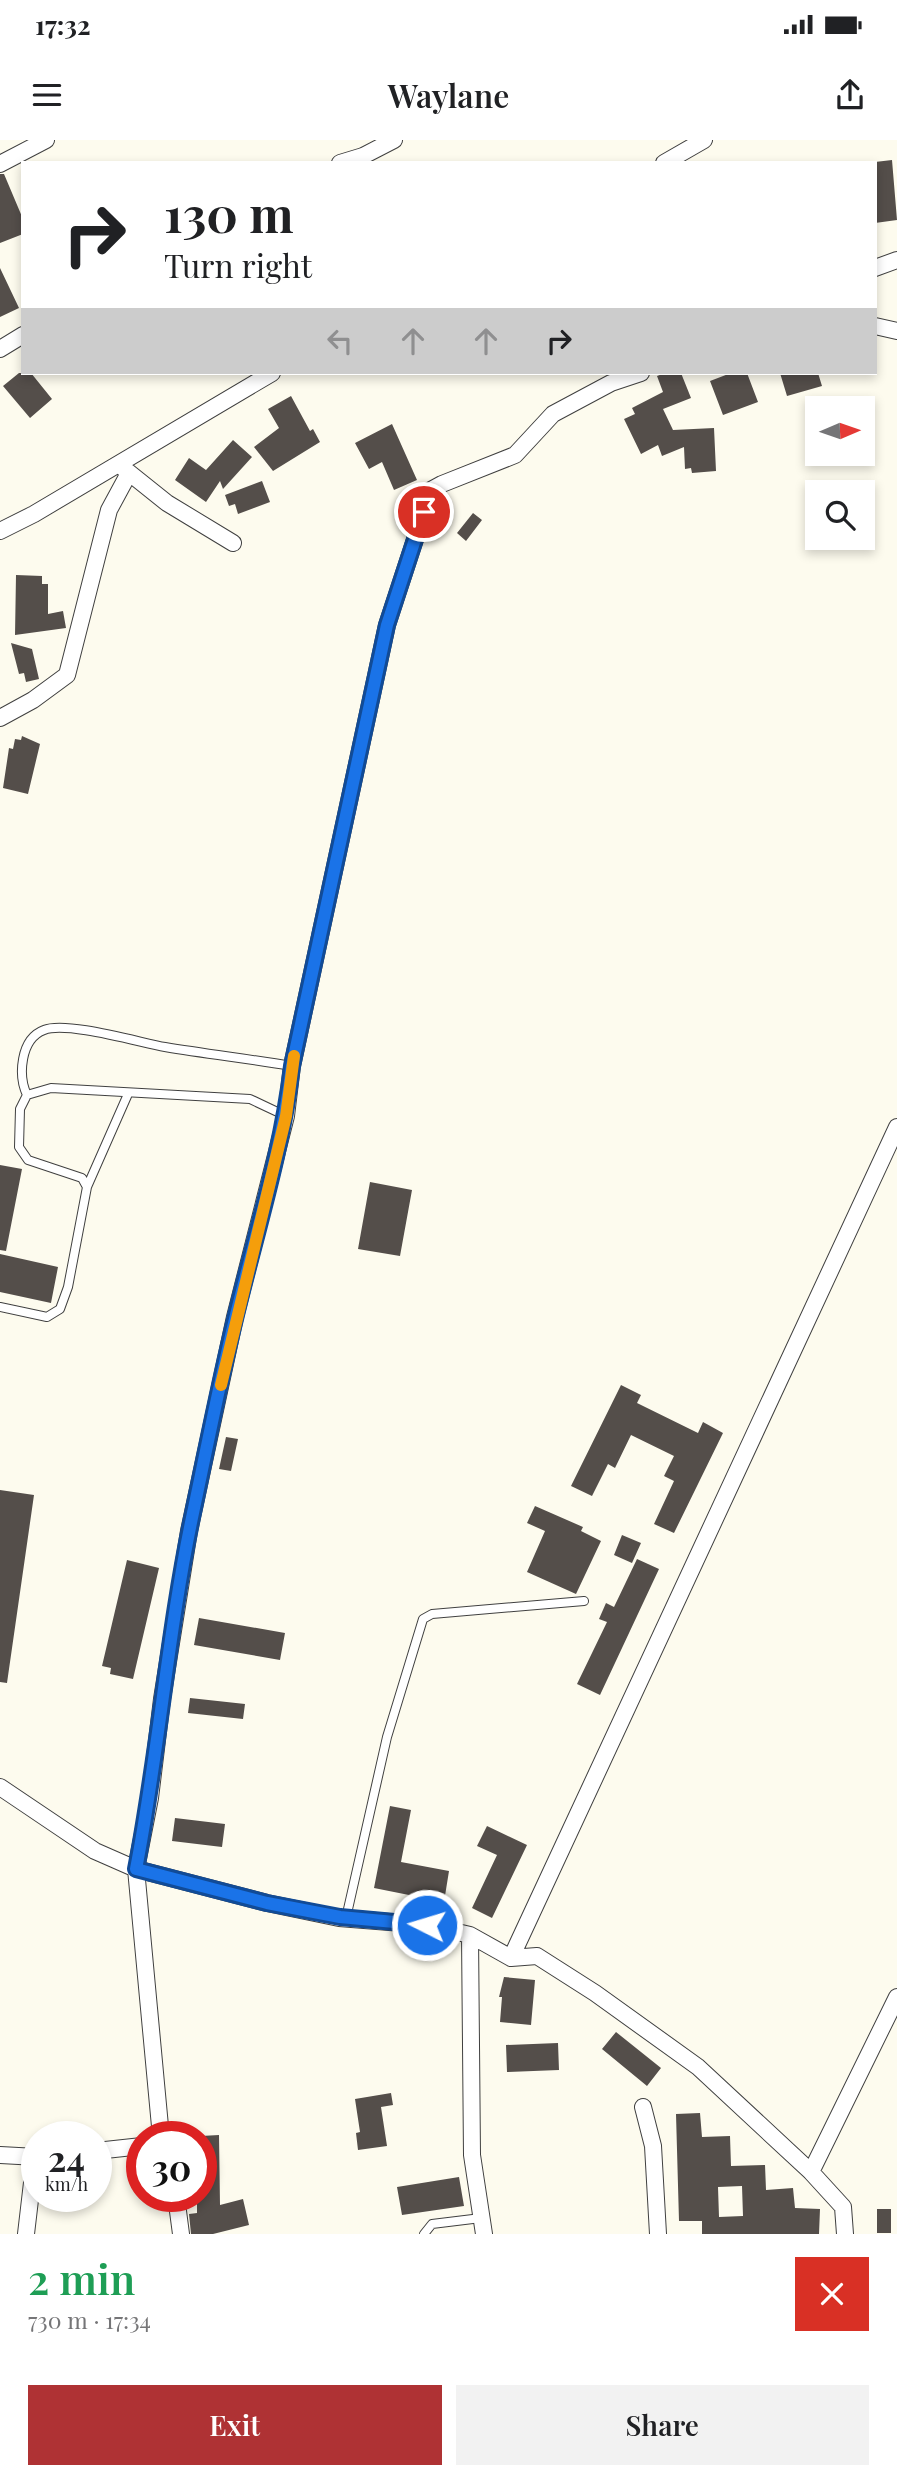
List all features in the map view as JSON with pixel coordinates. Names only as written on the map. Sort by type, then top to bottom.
[{"type":"street","points":[[0,164],[46,140]]},
{"type":"street","points":[[347,161],[394,140]]},
{"type":"street","points":[[667,161],[704,140]]},
{"type":"street","points":[[877,267],[897,260]]},
{"type":"street","points":[[877,326],[897,331]]},
{"type":"street","points":[[0,349],[21,336]]},
{"type":"street","points":[[0,531],[123,468],[269,375]]},
{"type":"street","points":[[160,2121],[136,1869],[150,1798],[162,1699],[189,1531],[235,1317],[286,1116],[292,1066],[387,625],[424,512],[420,496],[515,454],[553,414],[611,383],[635,375]]},
{"type":"street","points":[[123,468],[167,503],[233,543]]},
{"type":"street","points":[[0,718],[33,700],[67,675],[109,510],[123,468]]},
{"type":"street","points":[[511,1958],[897,1127]]},
{"type":"street","points":[[0,1787],[95,1851],[136,1869],[267,1903],[346,1918],[427,1925],[470,1935],[511,1958],[537,1956],[698,2067],[811,2172],[843,2207],[845,2234]]},
{"type":"street","points":[[470,1935],[472,2155],[482,2226]]},
{"type":"street","points":[[811,2172],[897,1997]]},
{"type":"street","points":[[643,2107],[653,2146],[658,2234]]},
{"type":"street","points":[[0,2155],[21,2156]]},
{"type":"street","points":[[26,2234],[29,2212]]},
{"type":"street","points":[[178,2212],[181,2234]]},
{"type":"lane","points":[[27,1095],[21,1082],[23,1059],[32,1039],[44,1029],[75,1028],[169,1048],[292,1066]]},
{"type":"lane","points":[[87,1187],[82,1178],[28,1160],[19,1147],[20,1109],[27,1095],[51,1088],[250,1099],[286,1116]]},
{"type":"lane","points":[[0,1307],[47,1317],[60,1309],[68,1287],[87,1187],[128,1094]]},
{"type":"lane","points":[[346,1918],[387,1737],[423,1619],[432,1614],[584,1601]]},
{"type":"lane","points":[[424,2234],[432,2224],[482,2226]]},
{"type":"building","points":[[892,160],[897,220],[877,223],[877,162]]},
{"type":"building","points":[[0,174],[4,174],[21,214],[21,235],[0,243]]},
{"type":"building","points":[[0,268],[19,308],[0,317]]},
{"type":"building","points":[[19,373],[33,375],[52,399],[30,418],[3,386]]},
{"type":"building","points":[[682,375],[691,398],[663,409],[673,430],[714,428],[716,471],[692,473],[691,468],[685,469],[684,447],[662,456],[658,445],[641,454],[624,419],[635,414],[632,408],[663,392],[657,376]]},
{"type":"building","points":[[726,375],[748,375],[758,402],[723,415],[710,381]]},
{"type":"building","points":[[781,375],[819,375],[822,386],[787,396]]},
{"type":"building","points":[[291,396],[310,431],[313,429],[320,442],[273,471],[254,447],[279,428],[268,409]]},
{"type":"building","points":[[392,424],[417,480],[394,490],[382,462],[369,469],[355,443]]},
{"type":"building","points":[[233,440],[252,457],[223,489],[220,481],[206,502],[175,480],[189,458],[206,470]]},
{"type":"building","points":[[262,481],[270,502],[238,514],[235,504],[229,506],[225,495]]},
{"type":"building","points":[[473,513],[482,520],[466,541],[457,533]]},
{"type":"building","points":[[16,575],[42,576],[42,584],[48,584],[48,614],[63,611],[66,628],[15,635]]},
{"type":"building","points":[[11,643],[32,649],[39,679],[26,682],[24,673],[19,674]]},
{"type":"building","points":[[22,736],[40,744],[28,794],[3,788],[9,748],[13,749],[15,739],[21,740]]},
{"type":"building","points":[[0,1165],[22,1169],[6,1251],[0,1250]]},
{"type":"building","points":[[370,1182],[412,1190],[400,1256],[358,1249]]},
{"type":"building","points":[[0,1254],[58,1267],[51,1303],[0,1292]]},
{"type":"building","points":[[621,1385],[641,1395],[637,1403],[698,1433],[703,1422],[723,1433],[674,1533],[654,1524],[674,1481],[664,1476],[674,1456],[631,1435],[615,1468],[608,1464],[592,1496],[571,1486]]},
{"type":"building","points":[[226,1437],[238,1439],[231,1471],[219,1469]]},
{"type":"building","points":[[0,1490],[34,1495],[7,1683],[0,1682]]},
{"type":"building","points":[[535,1506],[583,1527],[581,1531],[601,1541],[576,1594],[527,1572],[545,1531],[527,1523]]},
{"type":"building","points":[[622,1535],[641,1543],[632,1563],[614,1555]]},
{"type":"building","points":[[637,1559],[659,1569],[600,1695],[577,1684],[607,1622],[599,1619],[606,1603],[614,1607]]},
{"type":"building","points":[[127,1560],[159,1568],[133,1679],[110,1674],[111,1668],[102,1666]]},
{"type":"building","points":[[199,1618],[285,1633],[280,1660],[194,1645]]},
{"type":"building","points":[[190,1698],[245,1704],[243,1719],[188,1713]]},
{"type":"building","points":[[390,1806],[411,1810],[401,1862],[449,1871],[444,1902],[374,1888]]},
{"type":"building","points":[[175,1818],[225,1824],[222,1847],[172,1841]]},
{"type":"building","points":[[487,1826],[527,1845],[492,1918],[472,1908],[497,1855],[477,1846]]},
{"type":"building","points":[[504,1977],[535,1980],[531,2025],[500,2022],[502,1997],[499,1997]]},
{"type":"building","points":[[616,2032],[661,2068],[647,2086],[602,2049]]},
{"type":"building","points":[[558,2043],[559,2070],[507,2072],[506,2045]]},
{"type":"building","points":[[391,2093],[393,2105],[381,2107],[387,2146],[358,2150],[356,2133],[360,2132],[355,2099]]},
{"type":"building","points":[[700,2113],[702,2137],[730,2136],[731,2166],[765,2165],[766,2190],[793,2188],[795,2208],[820,2209],[819,2234],[702,2234],[702,2221],[679,2221],[676,2114]],"holes":[[[742,2186],[743,2216],[719,2217],[718,2187]]]},
{"type":"building","points":[[217,2135],[220,2205],[243,2199],[249,2225],[213,2234],[191,2234],[189,2214],[217,2212]]},
{"type":"building","points":[[459,2177],[464,2206],[402,2215],[397,2187]]},
{"type":"building","points":[[877,2209],[891,2209],[891,2233],[877,2233]]},
{"type":"slow traffic","points":[[221,1385],[235,1317],[286,1116],[294,1056]]},
{"type":"route","points":[[424,512],[387,625],[382,660],[292,1066],[286,1116],[235,1317],[189,1531],[162,1699],[150,1798],[136,1869],[191,1881],[267,1903],[340,1917],[427,1925]]}]
